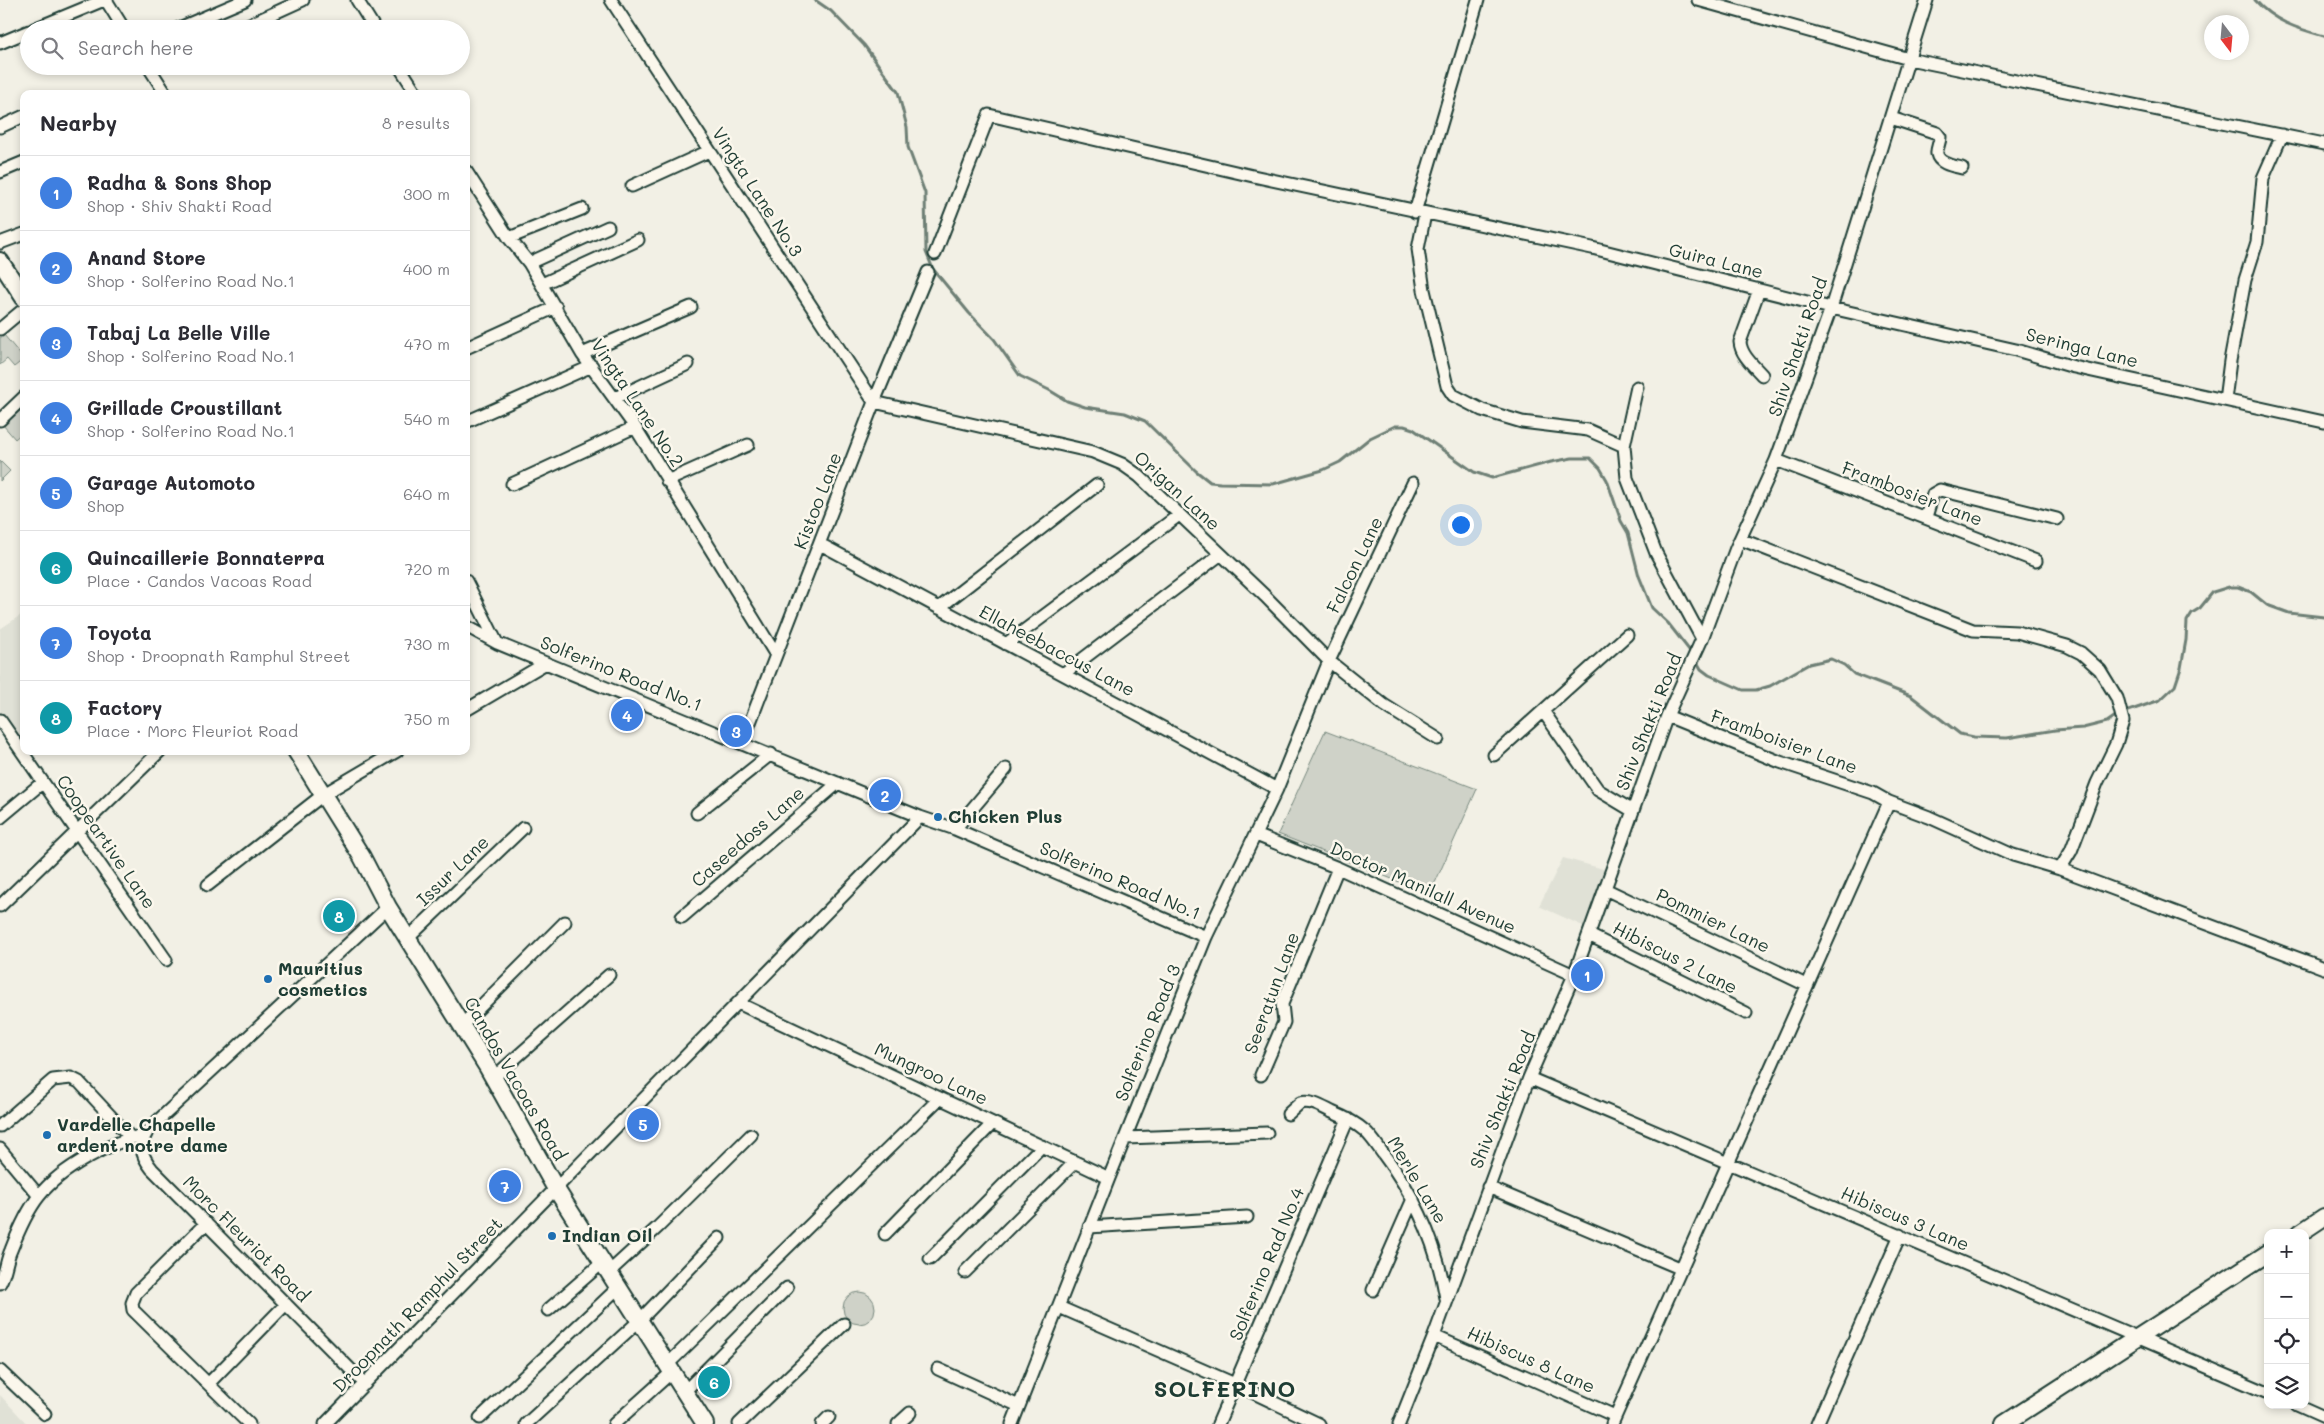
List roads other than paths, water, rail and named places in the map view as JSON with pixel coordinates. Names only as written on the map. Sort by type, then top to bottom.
[{"type":"main road","points":[[0,261],[20,292]]},
{"type":"main road","name":"Candos Vacoas Road","points":[[299,755],[362,857],[407,939],[462,1025],[556,1189],[705,1424]]},
{"type":"main road","points":[[2306,1229],[2324,1217]]},
{"type":"main road","points":[[2004,1424],[2264,1256]]},
{"type":"street","points":[[56,20],[105,0],[118,20]]},
{"type":"street","points":[[198,20],[245,0]]},
{"type":"street","points":[[259,20],[303,0]]},
{"type":"street","points":[[357,0],[369,20]]},
{"type":"street","name":"Vingta Lane No.3","points":[[611,0],[874,402]]},
{"type":"street","points":[[1478,0],[1420,213],[1418,249],[1424,290],[1447,386],[1453,395],[1482,410],[1522,422],[1588,430],[1624,446]]},
{"type":"street","points":[[1698,0],[1910,58],[2324,144]]},
{"type":"street","name":"Shiv Shakti Road","points":[[1399,1424],[1434,1336],[1446,1299],[1529,1078],[1574,975],[1667,716],[1702,639],[1740,539],[1776,460],[1831,308],[1928,0]]},
{"type":"street","points":[[0,43],[20,35]]},
{"type":"street","points":[[155,75],[164,90]]},
{"type":"street","points":[[405,75],[414,90]]},
{"type":"street","name":"Guira Lane","points":[[935,254],[989,115],[1420,213],[1592,248],[1831,308]]},
{"type":"street","points":[[0,127],[20,118]]},
{"type":"street","points":[[1890,118],[1937,133],[1940,137],[1938,157],[1942,161],[1962,168]]},
{"type":"street","points":[[2225,400],[2245,280],[2258,242],[2263,178],[2282,135]]},
{"type":"street","points":[[632,186],[709,151]]},
{"type":"street","points":[[0,172],[20,164]]},
{"type":"street","name":"Vingta Lane No.2","points":[[470,177],[509,238],[529,263],[582,354],[635,427],[776,656]]},
{"type":"street","points":[[509,238],[582,209]]},
{"type":"street","points":[[529,263],[608,227]]},
{"type":"street","points":[[0,243],[20,236]]},
{"type":"street","points":[[542,284],[638,240]]},
{"type":"street","name":"Kistoo Lane","points":[[742,743],[874,402],[928,272]]},
{"type":"street","points":[[1759,290],[1740,342],[1745,356],[1762,375]]},
{"type":"street","points":[[470,346],[556,307]]},
{"type":"street","points":[[582,354],[691,307]]},
{"type":"street","name":"Seringa Lane","points":[[1831,308],[2016,350],[2074,367],[2324,422]]},
{"type":"street","points":[[0,329],[20,312]]},
{"type":"street","points":[[615,398],[688,364]]},
{"type":"street","points":[[470,420],[592,366]]},
{"type":"street","points":[[1637,387],[1624,446],[1626,478],[1656,553],[1702,639]]},
{"type":"street","points":[[0,420],[20,401]]},
{"type":"street","name":"Origan Lane","points":[[874,402],[1093,452],[1122,464],[1140,476],[1328,661],[1384,705],[1438,739]]},
{"type":"street","points":[[512,484],[635,427]]},
{"type":"street","points":[[667,481],[748,445]]},
{"type":"street","name":"Frambosier Lane","points":[[1776,460],[2036,561]]},
{"type":"street","name":"Falcon Lane","points":[[1328,661],[1413,483]]},
{"type":"street","points":[[939,608],[1097,485]]},
{"type":"street","points":[[1926,517],[1933,494],[1940,490],[2057,520]]},
{"type":"street","points":[[1006,644],[1179,515]]},
{"type":"street","points":[[1740,539],[1973,630],[2017,632],[2067,646],[2081,653],[2100,670],[2121,712],[2116,744],[2070,851],[2060,869]]},
{"type":"street","name":"Ellaheebaccus Lane","points":[[820,544],[1277,789]]},
{"type":"street","points":[[1063,674],[1221,554]]},
{"type":"street","points":[[470,589],[497,643]]},
{"type":"street","name":"Solferino Road No.1","points":[[470,628],[497,643],[771,754],[920,817],[955,829],[1206,937]]},
{"type":"street","points":[[1494,755],[1627,635]]},
{"type":"street","name":"Solferino Road 3","points":[[1012,1424],[1206,937],[1277,789],[1328,661]]},
{"type":"street","points":[[470,708],[546,663]]},
{"type":"street","points":[[1543,711],[1598,790],[1633,812]]},
{"type":"street","name":"Framboisier Lane","points":[[1667,716],[1780,762],[1873,793],[1888,802],[1930,817],[2014,855],[2060,869],[2324,968]]},
{"type":"street","name":"Coopeartive Lane","points":[[0,720],[20,749]]},
{"type":"street","points":[[697,813],[771,754]]},
{"type":"street","name":"Coopeartive Lane","points":[[24,755],[166,960]]},
{"type":"street","points":[[0,906],[156,755]]},
{"type":"street","points":[[208,885],[324,794],[390,755]]},
{"type":"street","points":[[955,829],[1006,769]]},
{"type":"street","points":[[0,818],[43,782]]},
{"type":"street","name":"Caseedoss Lane","points":[[682,917],[838,783]]},
{"type":"street","points":[[1614,1420],[1888,802]]},
{"type":"street","name":"Droopnath Ramphul Street","points":[[325,1424],[920,817]]},
{"type":"street","name":"Issur Lane","points":[[407,939],[523,828]]},
{"type":"street","name":"Doctor Manilall Avenue","points":[[1256,835],[1338,868],[1574,975]]},
{"type":"street","name":"Seeratun Lane","points":[[1261,1074],[1284,1022],[1282,1004],[1338,868]]},
{"type":"street","name":"Pommier Lane","points":[[1605,889],[1806,985]]},
{"type":"street","points":[[0,1283],[10,1252],[39,1196],[70,1169],[131,1138],[144,1135],[388,907]]},
{"type":"street","points":[[462,1025],[564,922]]},
{"type":"street","name":"Hibiscus 2 Lane","points":[[1589,935],[1746,1013]]},
{"type":"street","points":[[493,1078],[609,975]]},
{"type":"street","name":"Mungroo Lane","points":[[738,1003],[1109,1178]]},
{"type":"street","points":[[0,1126],[53,1080],[71,1078],[79,1082],[131,1138]]},
{"type":"street","name":"Hibiscus 3 Lane","points":[[1529,1078],[2264,1391]]},
{"type":"street","points":[[614,1424],[940,1098]]},
{"type":"street","name":"Merle Lane","points":[[1288,1114],[1295,1106],[1305,1102],[1348,1118],[1367,1132],[1413,1199],[1431,1237],[1446,1299]]},
{"type":"street","name":"Solferino Rad No.4","points":[[1218,1424],[1348,1118]]},
{"type":"street","points":[[885,1234],[993,1123]]},
{"type":"street","points":[[1125,1138],[1267,1133]]},
{"type":"street","name":"Morc Fleuriot Road","points":[[144,1135],[140,1150],[144,1159],[365,1384]]},
{"type":"street","points":[[548,1310],[658,1228],[751,1135]]},
{"type":"street","points":[[930,1259],[1042,1146]]},
{"type":"street","points":[[0,1149],[39,1196]]},
{"type":"street","points":[[965,1272],[1076,1162]]},
{"type":"street","points":[[1488,1187],[1682,1269]]},
{"type":"street","points":[[1373,1290],[1413,1199]]},
{"type":"street","points":[[1089,1227],[1247,1217]]},
{"type":"street","points":[[206,1223],[136,1293],[132,1303],[133,1310],[249,1424]]},
{"type":"street","points":[[1817,1424],[1900,1235]]},
{"type":"street","points":[[526,1424],[640,1320],[719,1238]]},
{"type":"street","points":[[480,1418],[619,1287]]},
{"type":"street","points":[[684,1391],[787,1288]]},
{"type":"street","points":[[209,1383],[286,1304]]},
{"type":"street","points":[[1059,1307],[1235,1384],[1319,1424]]},
{"type":"street","points":[[739,1424],[844,1324]]},
{"type":"street","name":"Hibiscus 8 Lane","points":[[1434,1336],[1614,1420]]},
{"type":"street","points":[[938,1369],[1019,1406]]},
{"type":"street","points":[[0,1371],[45,1414]]},
{"type":"street","points":[[2305,1409],[2324,1417]]},
{"type":"street","points":[[898,1424],[910,1413]]},
{"type":"waterway","points":[[815,0],[831,11],[864,45],[898,92],[907,127],[908,147],[925,193],[926,252],[933,269],[969,313],[994,339],[1020,376],[1067,401],[1085,407],[1125,413],[1145,421],[1196,471],[1210,482],[1273,484],[1323,470],[1340,462],[1370,438],[1395,426],[1413,429],[1474,472],[1492,478],[1551,462],[1572,458],[1590,458],[1600,468],[1607,480],[1621,521],[1628,533],[1639,576],[1652,608],[1668,623],[1693,655]]},
{"type":"waterway","points":[[2255,0],[2278,19],[2295,27],[2324,36]]},
{"type":"waterway","points":[[1696,660],[1701,669],[1709,675],[1743,690],[1756,690],[1770,686],[1809,664],[1831,659],[1844,665],[1854,674],[1911,696],[1960,734],[1974,737],[2007,738],[2055,730],[2083,728],[2107,722],[2117,715],[2160,700],[2175,686],[2181,668],[2187,621],[2192,613],[2200,608],[2213,592],[2229,587],[2238,587],[2251,592],[2267,605],[2289,613],[2324,617]]},
{"type":"place","name":"Grillade Croustillant","points":[[627,715]]},
{"type":"place","name":"Tabaj La Belle Ville","points":[[736,731]]},
{"type":"place","name":"Anand Store","points":[[885,795]]},
{"type":"place","name":"Chicken Plus","points":[[938,817]]},
{"type":"place","name":"Factory","points":[[339,916]]},
{"type":"place","name":"Radha & Sons Shop","points":[[1587,975]]},
{"type":"place","name":"Mauritius cosmetics","points":[[268,979]]},
{"type":"place","name":"Garage Automoto","points":[[643,1124]]},
{"type":"place","name":"Vardelle Chapelle ardent notre dame","points":[[47,1135]]},
{"type":"place","name":"Toyota","points":[[505,1186]]},
{"type":"place","name":"Indian Oil","points":[[552,1236]]},
{"type":"place","name":"Quincaillerie Bonnaterra","points":[[714,1382]]},
{"type":"district","name":"SOLFERINO","points":[[1225,1389]]}]
